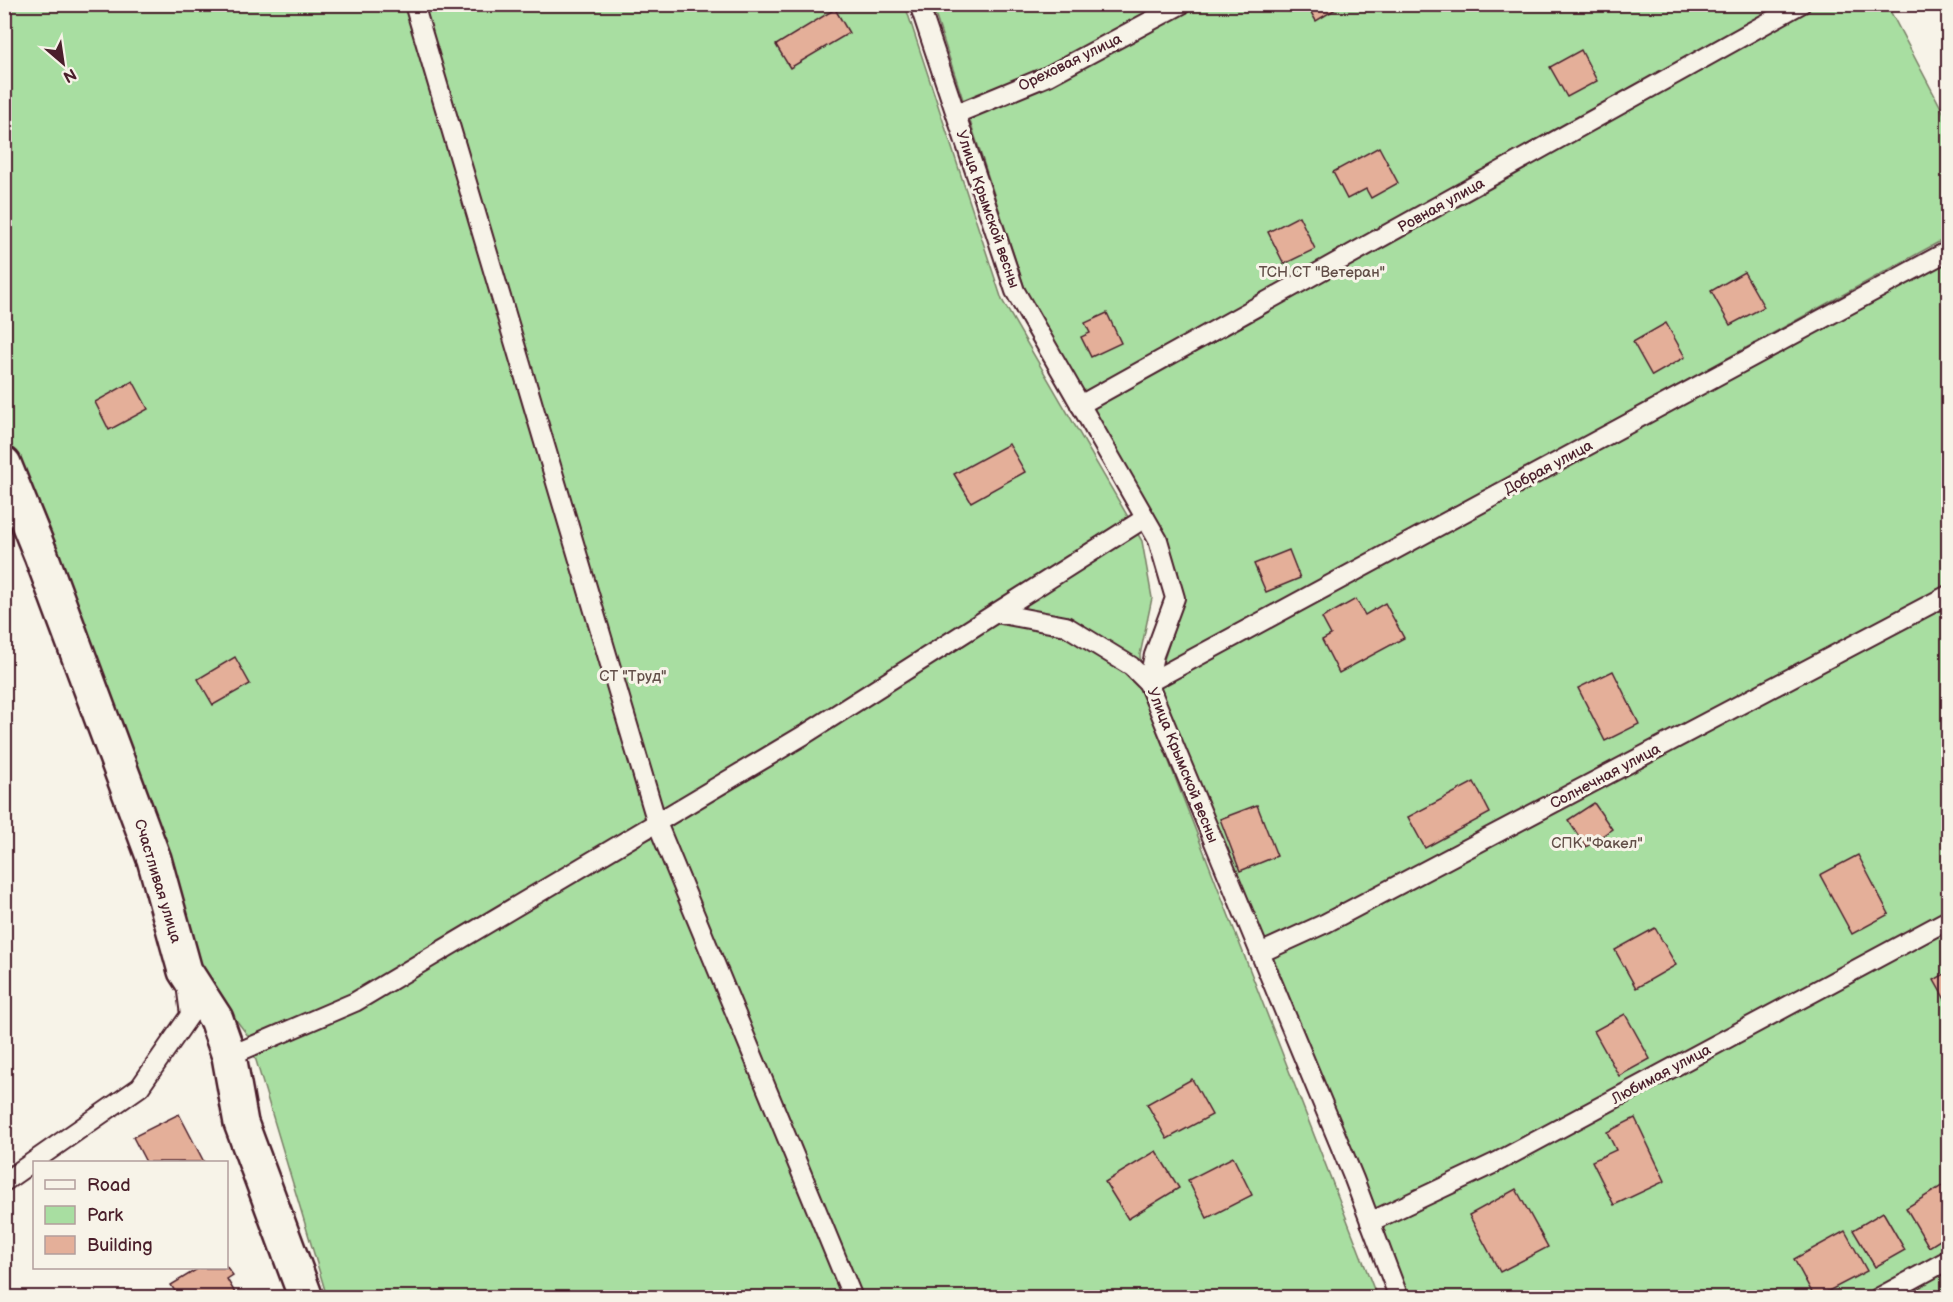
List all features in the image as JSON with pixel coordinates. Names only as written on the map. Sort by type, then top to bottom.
[{"type":"street","name":"Счастливая улица","points":[[4,465],[41,555],[154,859],[185,971],[216,1019],[229,1056],[241,1123],[306,1298]]},
{"type":"lane","points":[[414,4],[657,823],[853,1298]]},
{"type":"lane","name":"Улица Крымской весны","points":[[919,4],[1015,291],[1158,540],[1175,598],[1154,655],[1148,683],[1370,1222],[1399,1298]]},
{"type":"lane","name":"Ореховая улица","points":[[956,114],[1048,76],[1182,4]]},
{"type":"lane","name":"Ровная улица","points":[[1080,405],[1801,4]]},
{"type":"lane","name":"Добрая улица","points":[[1148,683],[1948,251]]},
{"type":"lane","points":[[229,1056],[355,1002],[804,735],[1145,518]]},
{"type":"lane","name":"Солнечная улица","points":[[1260,953],[1326,923],[1948,595]]},
{"type":"lane","points":[[996,613],[1066,626],[1131,666],[1148,683]]},
{"type":"lane","name":"Любимая улица","points":[[1370,1222],[1497,1162],[1948,920]]},
{"type":"lane","points":[[34,1161],[140,1087],[190,1015],[185,971]]},
{"type":"lane","points":[[4,1182],[33,1162]]},
{"type":"lane","points":[[1878,1298],[1948,1260]]},
{"type":"green space","name":"СТ \"Труд\"","points":[[5,5],[905,5],[1002,300],[1142,541],[1152,598],[1140,655],[1143,695],[1377,1297],[327,1297],[249,1037],[202,975],[5,440]]},
{"type":"green space","name":"ТСН СТ \"Ветеран\"","points":[[932,5],[1887,5],[1948,121],[1948,237],[1161,669],[1182,604],[1178,571],[1155,517],[1027,295]]},
{"type":"green space","name":"СПК \"Факел\"","points":[[1948,251],[1948,1297],[1399,1297],[1148,683]]},
{"type":"building","points":[[1306,4],[1344,4],[1316,21]]},
{"type":"building","points":[[835,9],[849,33],[790,68],[776,45]]},
{"type":"building","points":[[1581,50],[1597,81],[1567,97],[1550,67]]},
{"type":"building","points":[[1379,147],[1398,183],[1371,198],[1366,189],[1347,199],[1333,172]]},
{"type":"building","points":[[1299,216],[1315,249],[1284,264],[1268,232]]},
{"type":"building","points":[[1744,272],[1764,307],[1730,325],[1711,291]]},
{"type":"building","points":[[1107,313],[1121,343],[1091,357],[1081,337],[1090,333],[1085,323]]},
{"type":"building","points":[[1666,323],[1685,357],[1652,376],[1633,342]]},
{"type":"building","points":[[133,381],[148,409],[109,430],[95,402]]},
{"type":"building","points":[[1009,444],[1025,472],[971,502],[954,474]]},
{"type":"building","points":[[1289,550],[1300,578],[1266,592],[1254,564]]},
{"type":"building","points":[[1356,599],[1365,615],[1385,603],[1404,638],[1339,673],[1322,640],[1331,635],[1322,618]]},
{"type":"building","points":[[235,657],[250,684],[213,705],[198,679]]},
{"type":"building","points":[[1613,671],[1639,724],[1605,741],[1578,688]]},
{"type":"building","points":[[1474,782],[1490,813],[1425,848],[1408,817]]},
{"type":"building","points":[[1594,803],[1612,829],[1586,847],[1568,820]]},
{"type":"building","points":[[1257,805],[1277,856],[1240,871],[1220,819]]},
{"type":"building","points":[[1858,855],[1889,914],[1852,934],[1820,875]]},
{"type":"building","points":[[1655,928],[1676,965],[1636,988],[1615,950]]},
{"type":"building","points":[[1948,972],[1948,1003],[1947,1003],[1934,980]]},
{"type":"building","points":[[1625,1014],[1650,1059],[1619,1076],[1594,1031]]},
{"type":"building","points":[[1192,1079],[1212,1115],[1167,1139],[1147,1104]]},
{"type":"building","points":[[179,1114],[203,1161],[145,1161],[133,1137]]},
{"type":"building","points":[[1635,1118],[1665,1181],[1614,1205],[1592,1161],[1616,1150],[1607,1132]]},
{"type":"building","points":[[1156,1151],[1179,1188],[1128,1219],[1105,1182]]},
{"type":"building","points":[[1233,1157],[1252,1195],[1207,1218],[1188,1180]]},
{"type":"building","points":[[1948,1182],[1948,1235],[1929,1247],[1906,1208]]},
{"type":"building","points":[[1516,1189],[1548,1247],[1500,1272],[1469,1215]]},
{"type":"building","points":[[1883,1212],[1905,1250],[1875,1267],[1853,1230]]},
{"type":"building","points":[[1845,1231],[1867,1271],[1815,1298],[1794,1259]]},
{"type":"building","points":[[197,1269],[228,1269],[233,1275],[227,1279],[238,1298],[179,1298],[171,1285]]}]
